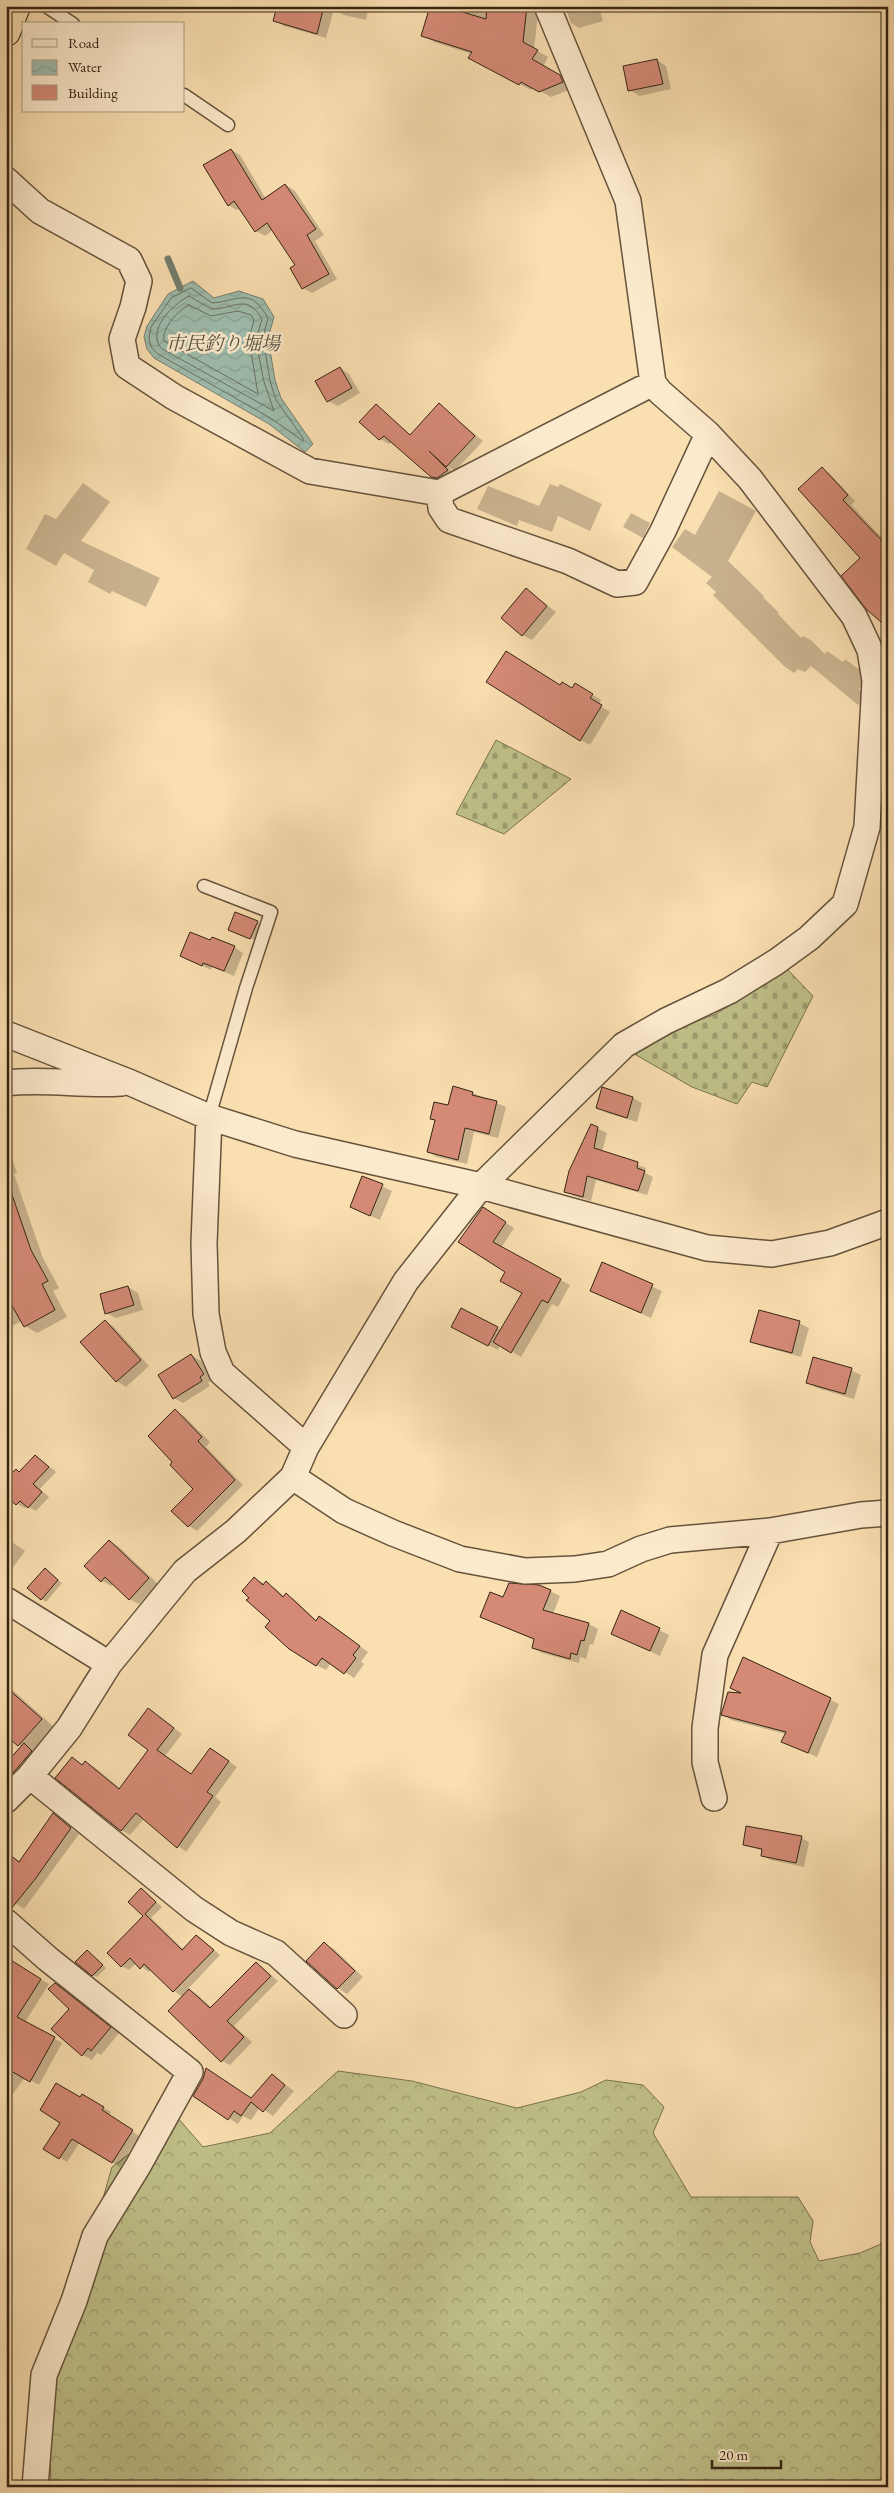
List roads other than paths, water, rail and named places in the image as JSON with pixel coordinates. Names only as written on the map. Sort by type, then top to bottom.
[{"type":"highway","points":[[6,32],[16,6]]},
{"type":"street","points":[[8,1796],[30,1776],[69,1728],[108,1664],[186,1571],[236,1530],[293,1476],[306,1447],[406,1281],[481,1186],[624,1045],[666,1021],[729,991],[776,962],[809,938],[845,904],[867,826],[882,678],[854,616],[750,479],[708,434],[652,383],[628,201],[547,6]]},
{"type":"street","points":[[6,180],[40,211],[129,260],[138,281],[133,307],[122,339],[127,366],[174,397],[310,471],[439,492],[652,383]]},
{"type":"street","points":[[439,492],[441,508],[449,520],[568,561],[616,584],[635,582],[663,531],[708,434]]},
{"type":"street","points":[[6,1034],[131,1083],[209,1117],[295,1144],[481,1186],[708,1248],[772,1254],[830,1243],[888,1222]]},
{"type":"street","points":[[6,1082],[33,1079],[97,1085],[131,1083]]},
{"type":"street","points":[[209,1117],[204,1243],[206,1314],[212,1352],[222,1372],[306,1447]]},
{"type":"street","points":[[293,1476],[344,1511],[393,1533],[460,1559],[525,1571],[575,1569],[608,1564],[641,1549],[670,1540],[770,1531],[861,1515],[888,1513]]},
{"type":"street","points":[[714,1798],[705,1762],[705,1728],[715,1655],[770,1531]]},
{"type":"street","points":[[6,1600],[108,1664]]},
{"type":"street","points":[[30,1776],[194,1909],[231,1934],[276,1953],[344,2015]]},
{"type":"street","points":[[6,1922],[48,1959],[190,2072],[138,2166],[95,2236],[74,2302],[44,2375],[35,2487]]},
{"type":"lane","points":[[46,6],[70,22]]},
{"type":"lane","points":[[185,96],[228,125]]},
{"type":"lane","points":[[204,886],[271,912],[246,988],[209,1117]]},
{"type":"water","name":"市民釣り堀場","points":[[193,281],[214,298],[239,291],[263,299],[274,317],[268,338],[275,380],[281,398],[313,444],[305,452],[269,424],[154,358],[147,349],[144,337],[147,326],[168,294]]},
{"type":"waterway","points":[[168,259],[180,288]]}]
